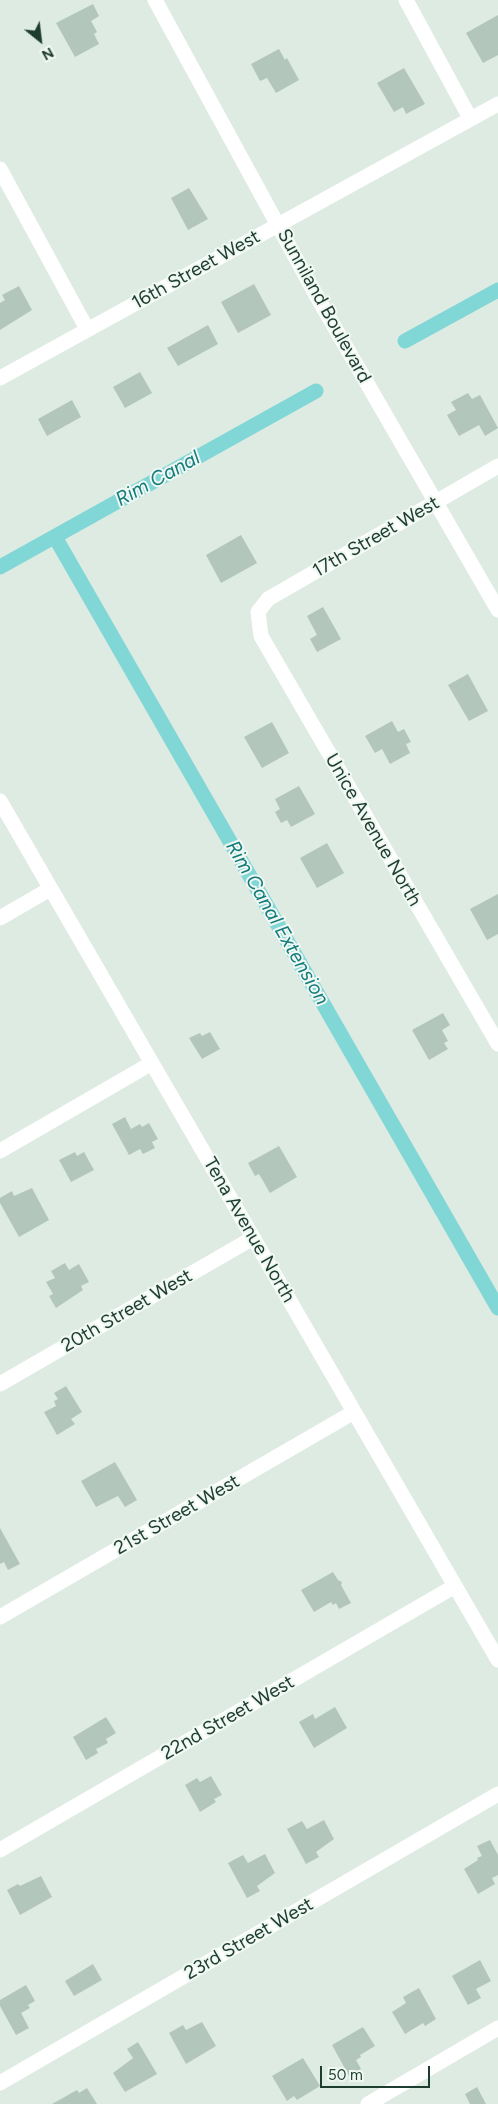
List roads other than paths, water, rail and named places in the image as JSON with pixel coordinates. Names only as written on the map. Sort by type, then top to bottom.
[{"type":"street","name":"Sunniland Boulevard","points":[[155,0],[316,295],[498,610]]},
{"type":"street","points":[[406,0],[470,118]]},
{"type":"street","name":"16th Street West","points":[[0,378],[498,104]]},
{"type":"street","points":[[0,169],[87,330]]},
{"type":"street","name":"17th Street West","points":[[258,612],[268,600],[498,466]]},
{"type":"street","name":"Unice Avenue North","points":[[258,612],[261,636],[498,1044]]},
{"type":"street","name":"Tena Avenue North","points":[[0,801],[498,1660]]},
{"type":"street","points":[[0,918],[50,889]]},
{"type":"street","points":[[0,1151],[152,1063]]},
{"type":"street","name":"20th Street West","points":[[0,1384],[253,1238]]},
{"type":"street","name":"21st Street West","points":[[0,1618],[354,1412]]},
{"type":"street","name":"22nd Street West","points":[[0,1850],[455,1586]]},
{"type":"street","name":"23rd Street West","points":[[0,2083],[498,1794]]},
{"type":"street","points":[[368,2104],[498,2028]]},
{"type":"waterway","name":"Rim Canal","points":[[405,341],[498,290]]},
{"type":"waterway","name":"Rim Canal","points":[[0,567],[316,391]]},
{"type":"waterway","name":"Rim Canal Extension","points":[[55,537],[498,1308]]}]
